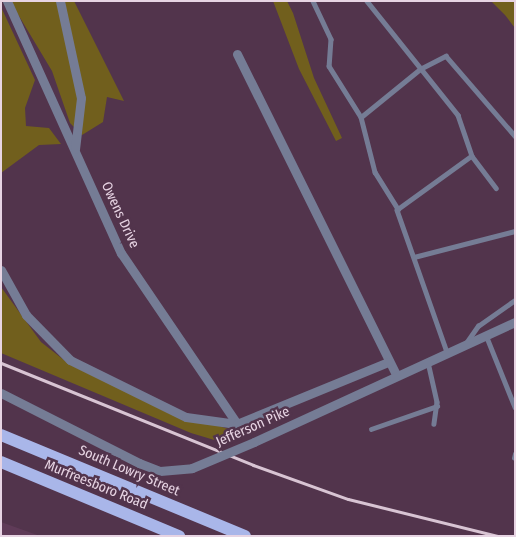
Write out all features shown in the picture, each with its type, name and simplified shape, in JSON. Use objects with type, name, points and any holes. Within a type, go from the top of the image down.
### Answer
[{"type":"main road","name":"South Lowry Street","points":[[1,435],[245,536]]},
{"type":"main road","name":"Murfreesboro Road","points":[[1,462],[179,536]]},
{"type":"street","name":"Owens Drive","points":[[7,1],[121,253],[237,424]]},
{"type":"street","points":[[60,1],[81,98],[75,150]]},
{"type":"street","points":[[237,54],[396,375]]},
{"type":"street","points":[[1,270],[26,315],[70,360],[186,416],[237,424],[388,362]]},
{"type":"street","name":"Jefferson Pike","points":[[1,393],[140,463],[160,471],[192,468],[254,442],[396,375],[515,322]]},
{"type":"lane","points":[[313,1],[331,39],[329,66],[361,116],[375,172],[398,209],[447,352]]},
{"type":"lane","points":[[367,1],[458,115],[472,156],[496,188]]},
{"type":"lane","points":[[361,116],[420,69],[446,56],[515,136]]},
{"type":"lane","points":[[398,209],[472,156]]},
{"type":"lane","points":[[414,257],[515,231]]},
{"type":"lane","points":[[465,344],[478,326],[515,300]]},
{"type":"lane","points":[[486,335],[515,407]]},
{"type":"lane","points":[[428,361],[437,406],[434,424]]},
{"type":"lane","points":[[370,429],[437,406]]},
{"type":"lane","points":[[514,458],[515,454]]},
{"type":"shaded area","points":[[10,1],[74,1],[124,101],[107,97],[103,122],[82,135],[70,123],[52,71]]},
{"type":"shaded area","points":[[273,1],[287,1],[293,13],[314,78],[342,138],[336,141],[299,69]]},
{"type":"shaded area","points":[[491,1],[515,1],[515,28],[505,15]]},
{"type":"shaded area","points":[[1,7],[35,80],[25,108],[26,126],[49,128],[61,144],[39,145],[1,173]]},
{"type":"shaded area","points":[[1,287],[41,342],[69,364],[150,403],[240,433],[221,442],[191,433],[1,353]]},
{"type":"shaded area","points":[[1,522],[40,536],[1,536]]},
{"type":"railway","points":[[1,363],[253,465],[348,499],[497,536]]}]
